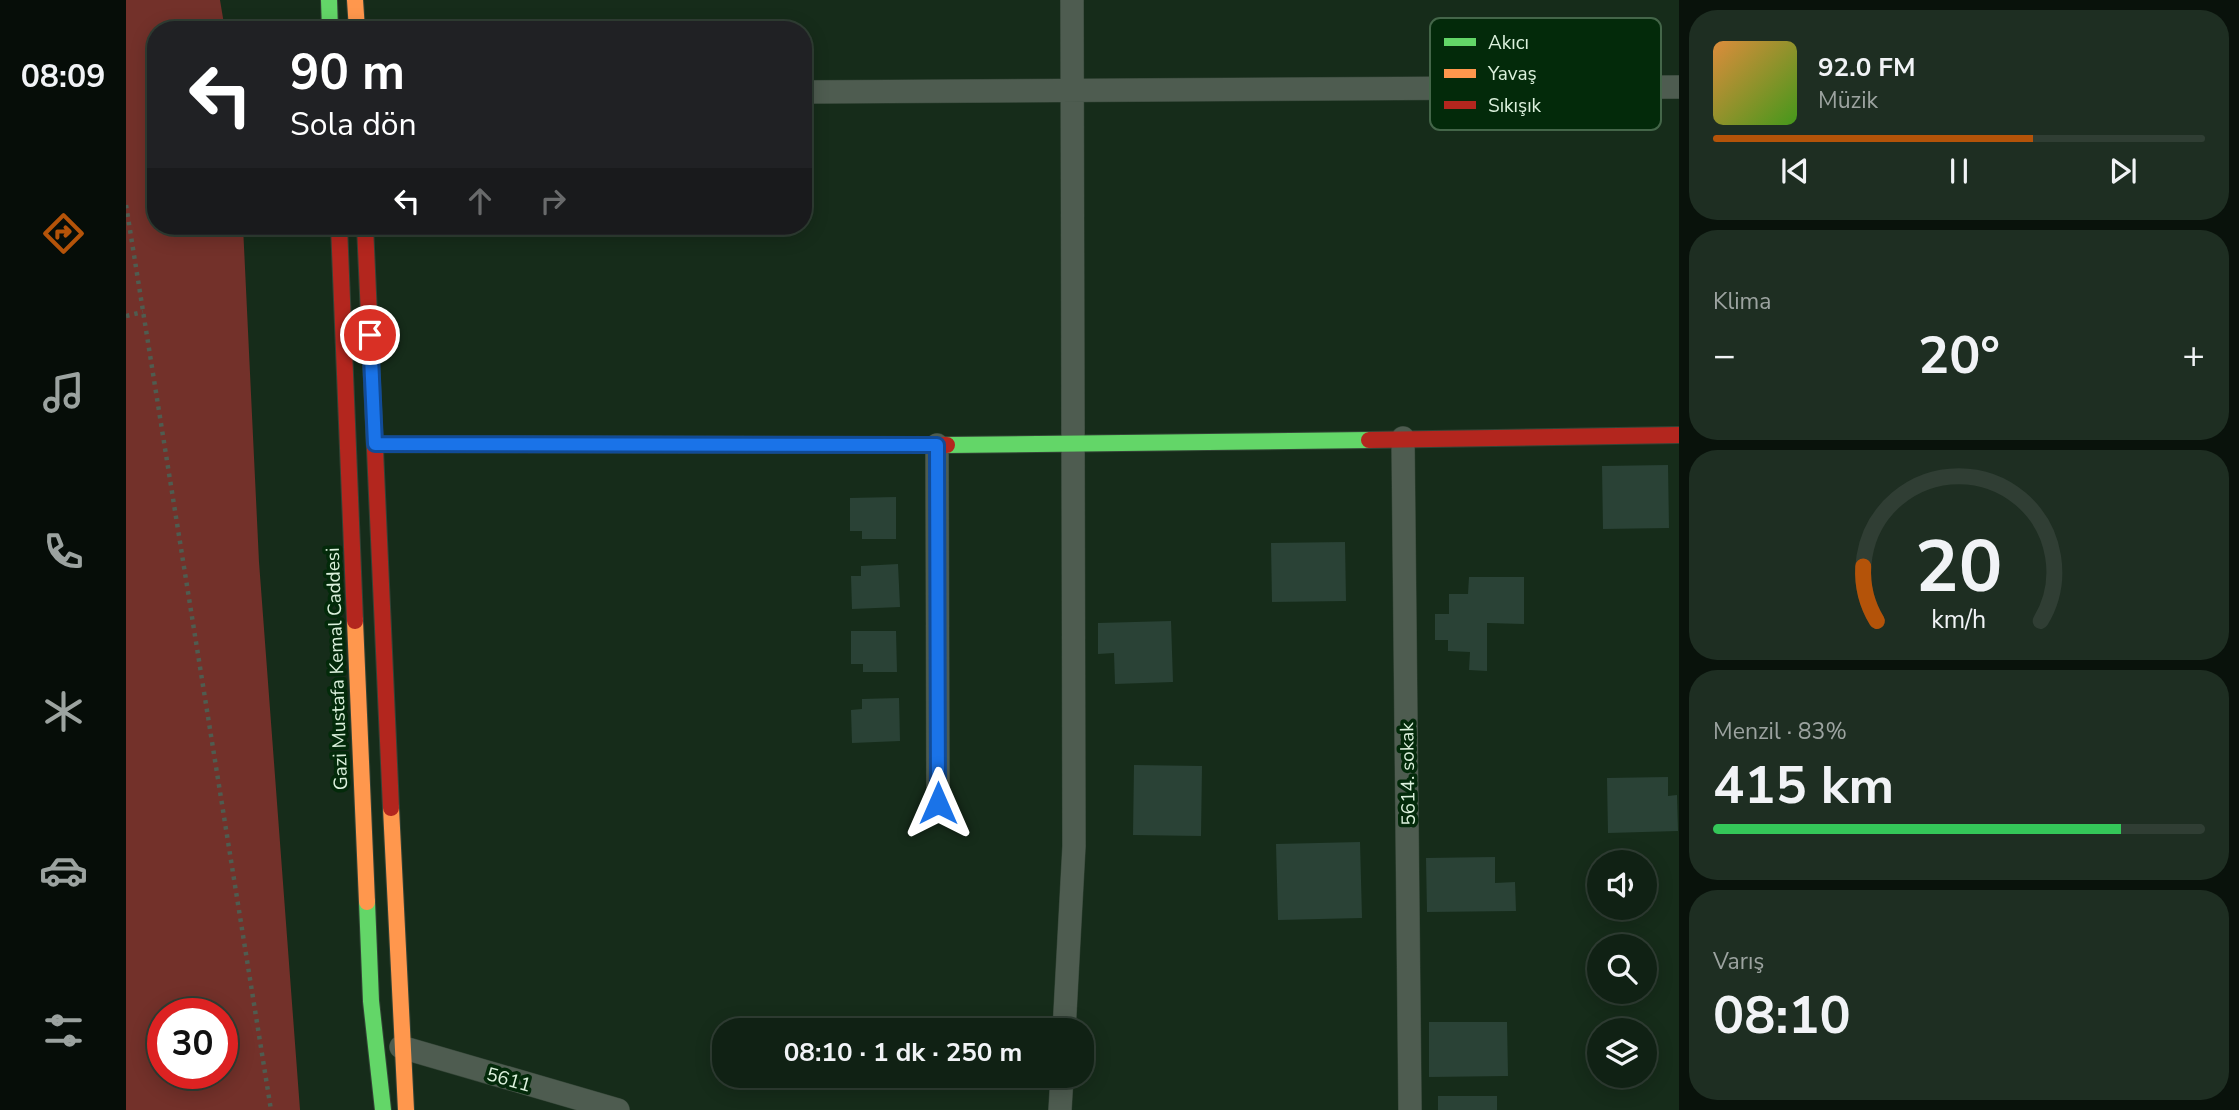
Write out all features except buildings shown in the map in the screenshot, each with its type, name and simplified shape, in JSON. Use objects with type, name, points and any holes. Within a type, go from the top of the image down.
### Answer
[{"type":"street","points":[[329,0],[330,21]]},
{"type":"street","points":[[355,0],[356,21]]},
{"type":"street","points":[[1065,1018],[1074,846],[1072,0]]},
{"type":"street","points":[[1661,87],[1679,87]]},
{"type":"street","points":[[812,92],[1430,88]]},
{"type":"street","name":"Gazi Mustafa Kemal Caddesi","points":[[338,235],[371,1001],[383,1110]]},
{"type":"street","points":[[365,235],[406,1110]]},
{"type":"street","points":[[375,444],[1075,445],[1679,436]]},
{"type":"street","name":"5614. sokak","points":[[1404,438],[1410,1110]]},
{"type":"street","points":[[937,445],[938,803]]},
{"type":"street","name":"5611","points":[[401,1047],[618,1110]]},
{"type":"street","points":[[1060,1110],[1061,1088]]},
{"type":"path","points":[[126,205],[271,1110]]},
{"type":"path","points":[[126,316],[143,312]]},
{"type":"shaded area","points":[[126,0],[220,0],[224,21],[147,21],[147,235],[243,235],[259,562],[300,1110],[126,1110]]},
{"type":"traffic: fast","points":[[329,0],[330,21]]},
{"type":"traffic: fast","points":[[947,445],[1369,440]]},
{"type":"traffic: fast","points":[[367,902],[371,1001],[383,1110]]},
{"type":"traffic: slow","points":[[355,0],[356,21]]},
{"type":"traffic: slow","points":[[355,621],[367,902]]},
{"type":"traffic: slow","points":[[391,808],[406,1110]]},
{"type":"traffic: jam","points":[[339,235],[355,621]]},
{"type":"traffic: jam","points":[[365,235],[391,808]]},
{"type":"traffic: jam","points":[[1369,440],[1679,435]]},
{"type":"traffic: jam","points":[[375,444],[947,445]]},
{"type":"route","points":[[370,335],[375,444],[937,445],[938,803]]}]
